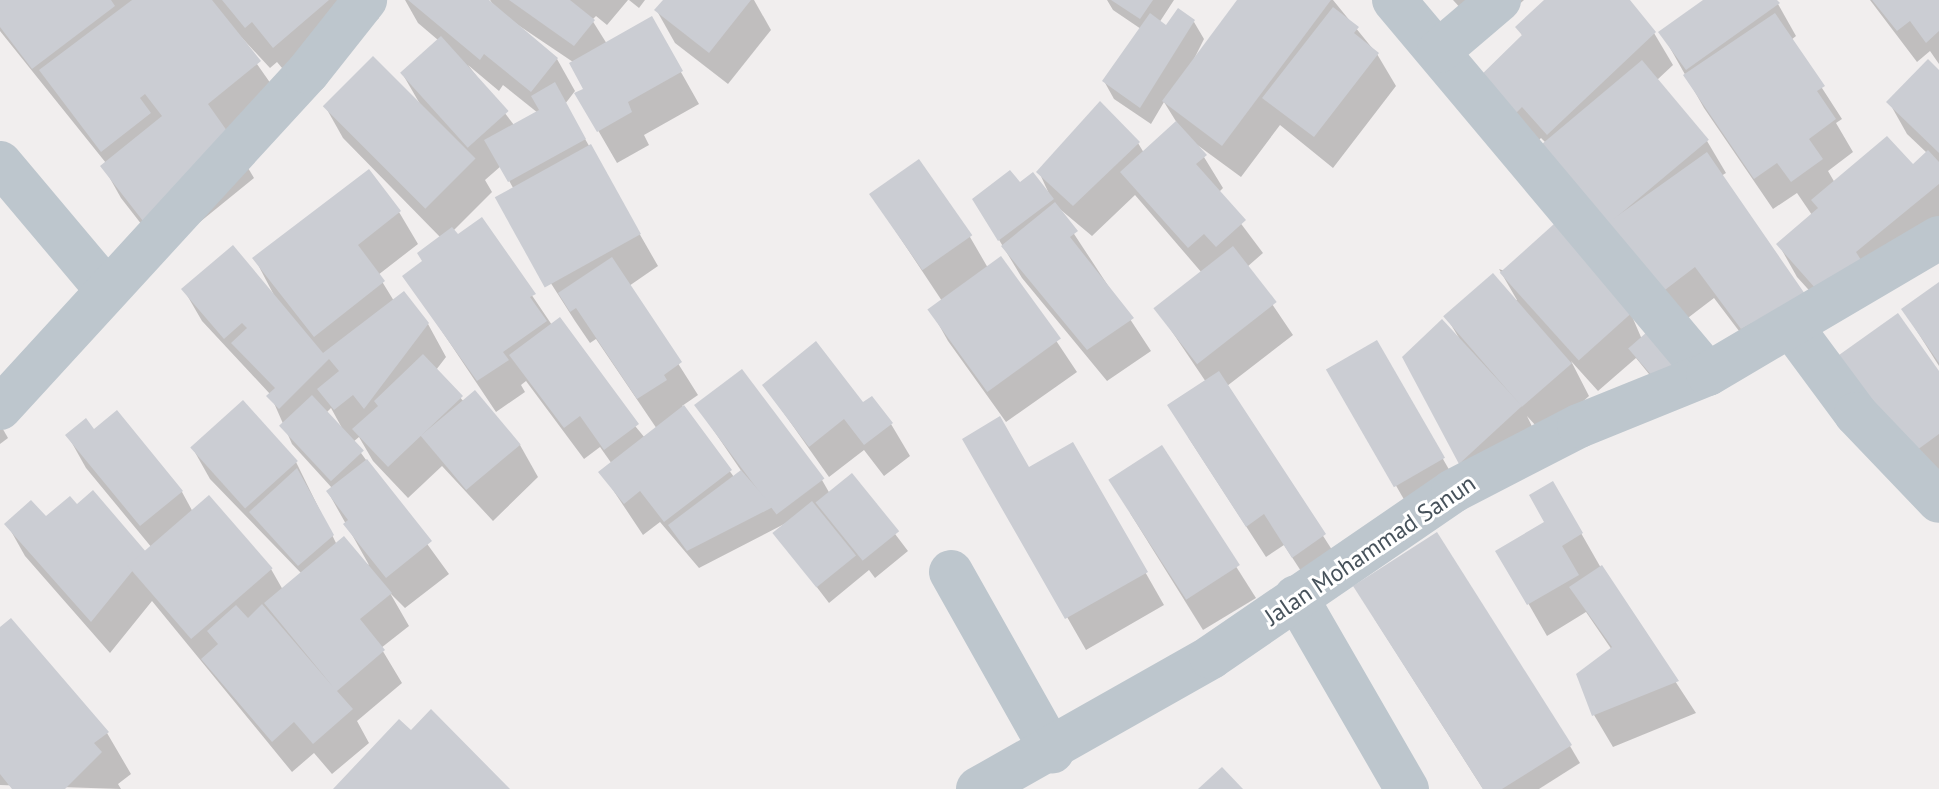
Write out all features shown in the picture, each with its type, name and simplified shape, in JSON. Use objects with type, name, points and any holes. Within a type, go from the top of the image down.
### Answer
[{"type":"street","points":[[0,408],[308,72],[365,0]]},
{"type":"street","points":[[1394,0],[1708,374]]},
{"type":"street","points":[[1439,51],[1499,0]]},
{"type":"street","points":[[0,163],[107,290]]},
{"type":"street","name":"Jalan Mohammad Sanun","points":[[978,789],[1052,751],[1211,657],[1453,491],[1579,426],[1708,374],[1939,238]]},
{"type":"street","points":[[1791,326],[1856,414],[1939,501]]},
{"type":"street","points":[[951,572],[1052,751]]},
{"type":"street","points":[[1296,597],[1407,789]]},
{"type":"building","points":[[0,0],[111,0],[115,6],[32,69],[0,27]]},
{"type":"building","points":[[132,0],[212,0],[261,61],[208,104],[237,145],[143,221],[100,166],[162,116],[145,94],[140,98],[151,113],[101,152],[39,70]]},
{"type":"building","points":[[222,0],[329,0],[273,48],[252,22],[245,28]]},
{"type":"building","points":[[408,0],[489,0],[558,58],[531,92],[484,54],[480,60]]},
{"type":"building","points":[[509,0],[570,0],[595,20],[574,46]]},
{"type":"building","points":[[663,0],[751,0],[709,53],[654,10]]},
{"type":"building","points":[[1111,0],[1153,0],[1140,19]]},
{"type":"building","points":[[1237,0],[1331,0],[1222,146],[1162,101]]},
{"type":"building","points":[[1544,0],[1630,0],[1656,32],[1547,135],[1522,107],[1511,118],[1475,81],[1522,35],[1515,27]]},
{"type":"building","points":[[1703,0],[1777,0],[1780,3],[1686,70],[1658,32]]},
{"type":"building","points":[[1872,0],[1939,0],[1939,31],[1926,43],[1910,21],[1897,31]]},
{"type":"building","points":[[1333,7],[1359,27],[1354,33],[1379,53],[1314,137],[1262,98]]},
{"type":"building","points":[[1178,8],[1195,20],[1140,108],[1102,81],[1150,13],[1166,25]]},
{"type":"building","points":[[1775,13],[1825,86],[1817,91],[1836,119],[1809,139],[1823,159],[1791,182],[1777,163],[1754,179],[1683,75]]},
{"type":"building","points":[[652,16],[683,71],[628,102],[632,112],[597,132],[574,93],[583,89],[569,63]]},
{"type":"building","points":[[441,36],[509,111],[468,148],[400,73]]},
{"type":"building","points":[[373,56],[476,159],[425,209],[323,106]]},
{"type":"building","points":[[1928,59],[1939,70],[1939,153],[1886,102]]},
{"type":"building","points":[[1642,60],[1709,140],[1599,232],[1532,152]]},
{"type":"building","points":[[555,82],[586,139],[508,182],[484,140],[539,110],[531,96]]},
{"type":"building","points":[[1100,101],[1140,142],[1073,206],[1036,172]]},
{"type":"building","points":[[1176,121],[1207,155],[1196,164],[1246,220],[1216,247],[1204,234],[1188,248],[1120,172]]},
{"type":"building","points":[[1887,136],[1913,164],[1928,150],[1939,162],[1939,184],[1856,252],[1861,260],[1816,289],[1776,244],[1818,208],[1811,200]]},
{"type":"building","points":[[591,144],[641,234],[545,287],[495,197]]},
{"type":"building","points":[[1707,152],[1805,294],[1741,329],[1695,267],[1657,296],[1606,224]]},
{"type":"building","points":[[919,159],[972,235],[922,270],[869,194]]},
{"type":"building","points":[[369,169],[401,211],[358,245],[385,281],[314,337],[252,258]]},
{"type":"building","points":[[1010,170],[1020,182],[1033,172],[1054,199],[998,241],[972,199]]},
{"type":"building","points":[[1055,202],[1078,231],[1070,237],[1134,318],[1087,350],[1001,246]]},
{"type":"building","points":[[482,217],[536,294],[530,297],[547,321],[503,352],[509,360],[477,381],[402,276],[422,261],[417,253],[452,227],[458,234]]},
{"type":"building","points":[[1554,224],[1633,312],[1579,361],[1500,273]]},
{"type":"building","points":[[233,245],[323,353],[404,291],[429,323],[364,409],[353,395],[334,410],[317,389],[339,371],[329,359],[279,409],[266,396],[275,388],[231,343],[247,328],[242,323],[224,339],[181,289]]},
{"type":"building","points":[[1233,246],[1277,302],[1197,364],[1153,308]]},
{"type":"building","points":[[1001,256],[1061,339],[987,392],[927,309]]},
{"type":"building","points":[[612,257],[682,362],[664,375],[667,380],[637,399],[576,308],[570,312],[558,293]]},
{"type":"building","points":[[1493,273],[1572,364],[1522,407],[1443,316]]},
{"type":"building","points":[[1939,282],[1939,363],[1901,309]]},
{"type":"building","points":[[1898,313],[1939,371],[1939,434],[1913,453],[1832,360]]},
{"type":"building","points":[[560,317],[639,424],[604,450],[580,416],[564,428],[509,355]]},
{"type":"building","points":[[1442,319],[1522,406],[1459,464],[1402,357]]},
{"type":"building","points":[[1647,332],[1674,363],[1655,379],[1628,348]]},
{"type":"building","points":[[1377,340],[1445,458],[1394,487],[1326,370]]},
{"type":"building","points":[[816,341],[863,402],[872,396],[893,423],[864,445],[844,419],[809,447],[762,385]]},
{"type":"building","points":[[423,354],[463,396],[388,467],[352,429],[378,406],[374,401]]},
{"type":"building","points":[[742,369],[824,478],[777,515],[694,405]]},
{"type":"building","points":[[1219,371],[1326,534],[1292,558],[1264,514],[1246,527],[1167,405]]},
{"type":"building","points":[[475,390],[521,444],[466,490],[421,436]]},
{"type":"building","points":[[312,395],[364,451],[331,481],[279,426]]},
{"type":"building","points":[[243,400],[298,461],[245,508],[190,448]]},
{"type":"building","points":[[684,405],[732,470],[664,522],[640,491],[624,504],[598,472]]},
{"type":"building","points":[[117,410],[183,491],[140,526],[65,435],[86,418],[94,429]]},
{"type":"building","points":[[1000,416],[1029,467],[1073,442],[1148,572],[1065,619],[962,439]]},
{"type":"building","points":[[1162,445],[1240,565],[1186,600],[1108,480]]},
{"type":"building","points":[[367,459],[432,541],[386,578],[343,524],[348,520],[326,491]]},
{"type":"building","points":[[297,468],[334,535],[298,566],[249,512]]},
{"type":"building","points":[[741,470],[773,507],[687,551],[668,525]]},
{"type":"building","points":[[852,473],[899,531],[863,561],[815,503]]},
{"type":"building","points":[[1553,481],[1583,533],[1562,546],[1579,575],[1527,605],[1495,551],[1544,522],[1529,495]]},
{"type":"building","points":[[93,490],[147,553],[91,622],[4,524],[31,500],[46,516],[70,496],[77,504]]},
{"type":"building","points":[[209,495],[273,568],[191,639],[127,566]]},
{"type":"building","points":[[812,501],[856,555],[816,587],[772,533]]},
{"type":"building","points":[[1437,532],[1572,745],[1502,789],[1483,789],[1353,586]]},
{"type":"building","points":[[344,536],[392,593],[360,619],[385,650],[337,691],[353,709],[313,744],[294,722],[272,742],[201,659],[218,644],[207,631],[236,605],[248,618],[262,604],[334,688],[264,603]]},
{"type":"building","points":[[1602,565],[1679,681],[1592,716],[1576,674],[1612,647],[1569,587]]},
{"type":"building","points":[[11,618],[109,732],[94,743],[102,752],[65,789],[12,789],[0,774],[0,627]]},
{"type":"building","points":[[431,709],[510,789],[333,789],[399,719],[411,730]]},
{"type":"building","points":[[1222,767],[1243,789],[1198,789]]}]
